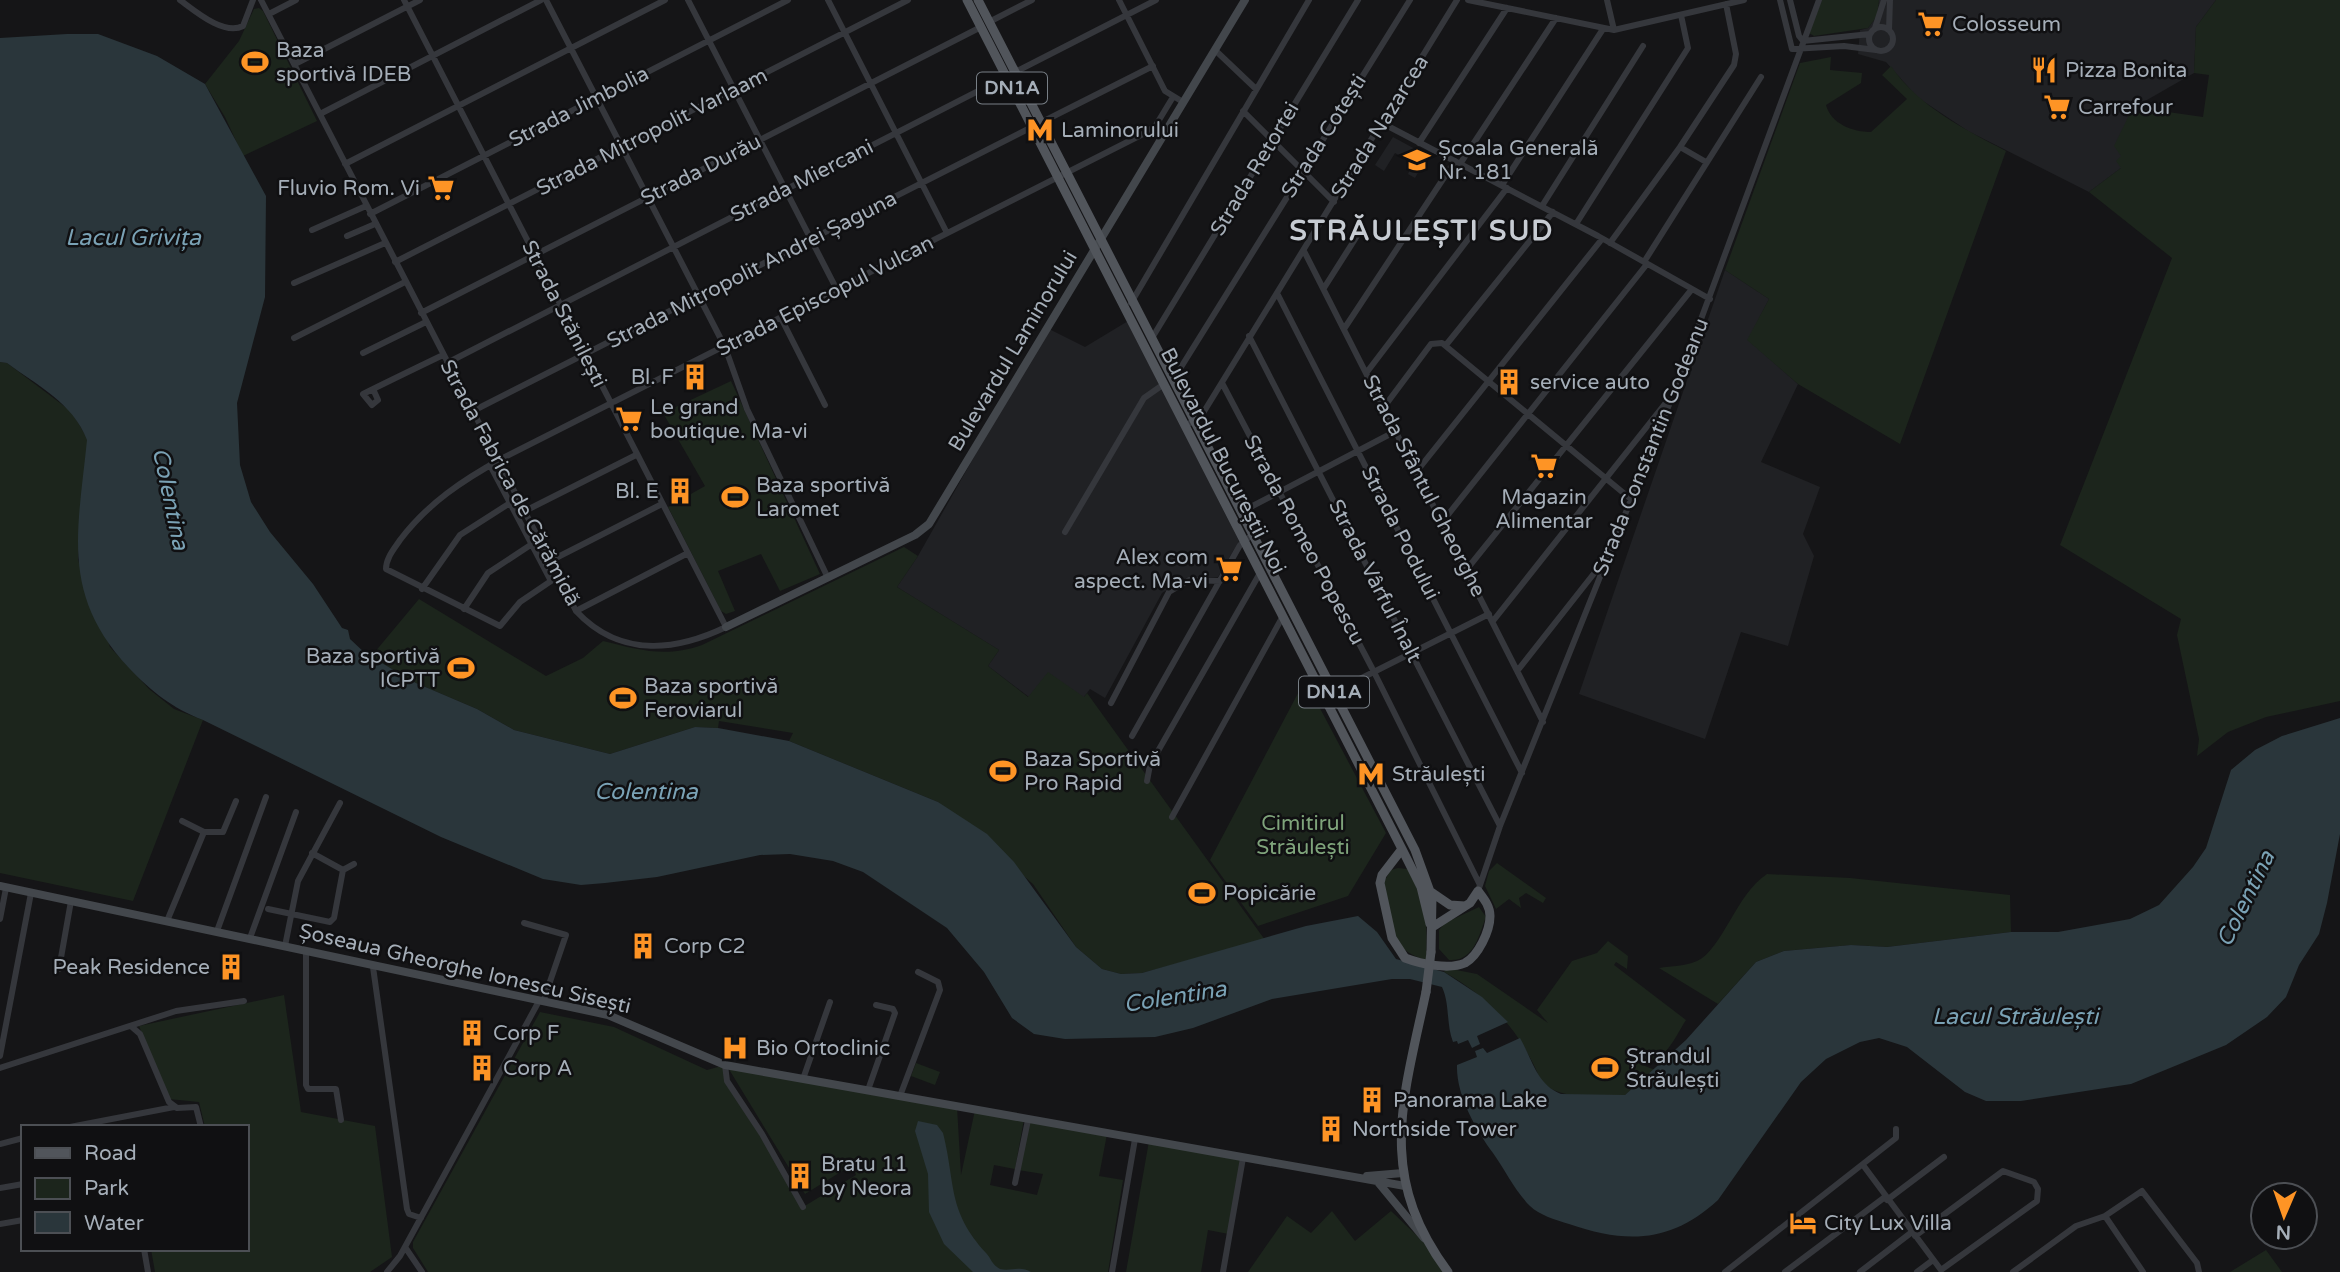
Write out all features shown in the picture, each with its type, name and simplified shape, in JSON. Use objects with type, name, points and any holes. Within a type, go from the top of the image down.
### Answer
[{"type":"main road","name":"Bulevardul Bucureștii Noi","points":[[967,0],[1017,72],[1152,338],[1169,382]]},
{"type":"main road","name":"Bulevardul Bucureștii Noi","points":[[978,0],[1006,77],[1056,176],[1126,311],[1169,382],[1248,538],[1334,692],[1415,850],[1431,892],[1434,926],[1432,947],[1401,1119],[1403,1173]]},
{"type":"main road","name":"Bulevardul Laminorului","points":[[726,628],[915,535],[929,524],[1245,0]]},
{"type":"main road","points":[[1088,261],[1100,260]]},
{"type":"main road","name":"Bulevardul Bucureștii Noi","points":[[1190,423],[1241,512],[1261,573],[1410,865],[1424,897],[1432,947]]},
{"type":"main road","points":[[1402,849],[1382,875],[1380,883],[1394,944],[1400,954],[1411,961],[1448,966],[1464,963],[1474,956],[1490,917],[1486,902],[1479,888],[1466,906],[1434,926]]},
{"type":"main road","points":[[1392,864],[1410,865]]},
{"type":"main road","name":"Șoseaua Gheorghe Ionescu Sisești","points":[[3,887],[620,1018],[707,1059],[726,1065],[1405,1186]]},
{"type":"main road","points":[[1431,892],[1450,905],[1466,906]]},
{"type":"main road","name":"Șoseaua Gheorghe Ionescu Sisești","points":[[1366,1177],[1403,1173]]},
{"type":"main road","name":"DN1A","points":[[1403,1173],[1424,1238],[1448,1272]]},
{"type":"main road","points":[[1377,1181],[1424,1238]]},
{"type":"street","points":[[180,0],[217,24],[233,29],[243,26],[253,0]]},
{"type":"street","name":"Strada Fabrica de Cărămidă","points":[[261,0],[395,262],[403,283],[447,363],[510,503],[551,583],[520,602],[502,625],[497,626],[464,609]]},
{"type":"street","points":[[269,14],[296,0]]},
{"type":"street","points":[[295,64],[406,3],[420,0]]},
{"type":"street","points":[[320,114],[543,0],[725,347],[742,398],[828,578]]},
{"type":"street","points":[[345,164],[665,0]]},
{"type":"street","points":[[688,0],[837,290]]},
{"type":"street","name":"Strada Jimbolia","points":[[370,214],[788,0]]},
{"type":"street","points":[[828,0],[947,233]]},
{"type":"street","name":"Strada Mitropolit Varlaam","points":[[395,262],[908,0]]},
{"type":"street","name":"Strada Durău","points":[[421,313],[1032,0]]},
{"type":"street","points":[[1119,0],[1165,91],[1183,102]]},
{"type":"street","name":"Strada Miercani","points":[[447,363],[1156,0]]},
{"type":"street","points":[[1126,311],[1309,0]]},
{"type":"street","name":"Strada Retortei","points":[[1152,338],[1358,0]]},
{"type":"street","name":"Strada Cotești","points":[[1065,532],[1138,407],[1144,398],[1169,382],[1410,0]]},
{"type":"street","name":"Strada Nazarcea","points":[[1190,423],[1222,383],[1457,0]]},
{"type":"street","points":[[1468,0],[1614,30],[1744,0]]},
{"type":"street","points":[[1607,0],[1614,30]]},
{"type":"street","points":[[1780,0],[1791,48],[1844,46],[1885,50],[1892,45],[1893,35],[1889,30],[1880,27],[1872,32],[1803,41],[1799,36],[1790,0]]},
{"type":"street","name":"Strada Constantin Godeanu","points":[[1479,888],[1500,826],[1710,299],[1819,0]]},
{"type":"street","points":[[1876,50],[1870,41],[1884,0]]},
{"type":"street","points":[[1889,30],[1890,0]]},
{"type":"street","name":"Strada Stănilești","points":[[406,3],[726,628]]},
{"type":"street","points":[[1610,243],[1680,147],[1736,60],[1726,4]]},
{"type":"street","points":[[1419,143],[1507,8]]},
{"type":"street","points":[[1576,224],[1688,48],[1681,15]]},
{"type":"street","points":[[1345,329],[1556,18]]},
{"type":"street","points":[[1367,372],[1505,187],[1603,29]]},
{"type":"street","points":[[1542,206],[1643,46]]},
{"type":"street","points":[[1215,50],[1256,89]]},
{"type":"street","points":[[1042,122],[1153,66]]},
{"type":"street","points":[[1443,521],[1529,415],[1645,263],[1761,78]]},
{"type":"street","name":"Strada Episcopul Vulcan","points":[[422,589],[388,572],[386,562],[418,519],[448,491],[494,463],[837,290],[1067,170],[1153,129],[1172,97]]},
{"type":"street","points":[[1243,111],[1334,202]]},
{"type":"street","points":[[1382,123],[1576,224],[1710,299]]},
{"type":"street","name":"Strada Mitropolit Andrei Șaguna","points":[[471,412],[1032,127]]},
{"type":"street","points":[[1680,147],[1706,162]]},
{"type":"street","points":[[312,230],[366,206]]},
{"type":"street","points":[[1446,345],[1553,212]]},
{"type":"street","points":[[347,236],[375,224]]},
{"type":"street","points":[[1324,288],[1357,236]]},
{"type":"street","points":[[1417,471],[1602,239]]},
{"type":"street","points":[[294,283],[385,243]]},
{"type":"street","name":"Strada Sfântul Gheorghe","points":[[1304,251],[1543,722]]},
{"type":"street","points":[[294,338],[403,283]]},
{"type":"street","points":[[1467,569],[1692,289]]},
{"type":"street","name":"Strada Podului","points":[[1277,293],[1522,773]]},
{"type":"street","points":[[781,318],[825,405]]},
{"type":"street","points":[[363,354],[426,322]]},
{"type":"street","name":"Strada Vârful Înalt","points":[[1249,336],[1500,826]]},
{"type":"street","points":[[1384,407],[1431,344],[1438,341],[1632,500]]},
{"type":"street","points":[[373,389],[443,355]]},
{"type":"street","name":"Strada Romeo Popescu","points":[[1222,383],[1374,672],[1479,888]]},
{"type":"street","points":[[1493,621],[1604,477],[1673,395]]},
{"type":"street","points":[[1241,512],[1396,431]]},
{"type":"street","points":[[523,512],[636,455]]},
{"type":"street","name":"Strada Fabrica de Cărămidă","points":[[494,463],[576,611],[608,635],[649,646],[688,644],[726,628]]},
{"type":"street","points":[[510,503],[460,535],[422,589],[464,609],[488,573],[532,544]]},
{"type":"street","points":[[550,561],[662,504]]},
{"type":"street","points":[[1132,736],[1220,581],[1248,538]]},
{"type":"street","points":[[576,611],[688,554]]},
{"type":"street","points":[[1518,670],[1609,554]]},
{"type":"street","points":[[1147,781],[1150,765],[1261,573]]},
{"type":"street","points":[[1111,702],[1169,593],[1189,580],[1220,581]]},
{"type":"street","points":[[1324,696],[1489,614]]},
{"type":"street","points":[[1172,817],[1283,616]]},
{"type":"street","points":[[217,931],[266,797]]},
{"type":"street","points":[[182,821],[204,832],[223,832],[236,801]]},
{"type":"street","points":[[285,946],[298,881],[340,803]]},
{"type":"street","points":[[250,938],[296,812]]},
{"type":"street","points":[[167,921],[204,832]]},
{"type":"street","points":[[312,853],[343,870]]},
{"type":"street","points":[[268,909],[292,911],[330,922],[334,918],[343,870],[354,863]]},
{"type":"street","name":"Șoseaua Gheorghe Ionescu Sisești","points":[[0,919],[3,887]]},
{"type":"street","points":[[0,1056],[31,892]]},
{"type":"street","points":[[59,969],[71,901]]},
{"type":"street","points":[[387,1272],[405,1247],[540,1001],[566,935],[524,923]]},
{"type":"street","points":[[306,951],[306,1085],[308,1088],[335,1089],[341,1119]]},
{"type":"street","points":[[373,967],[408,1212],[421,1218]]},
{"type":"street","points":[[900,1096],[940,990],[938,982],[918,972]]},
{"type":"street","points":[[0,1068],[176,1012],[244,1001]]},
{"type":"street","points":[[803,1079],[830,1002]]},
{"type":"street","points":[[868,1090],[895,1013],[893,1009],[876,1005]]},
{"type":"street","points":[[132,1027],[140,1034],[174,1107]]},
{"type":"street","points":[[726,1065],[727,1081],[762,1134],[803,1207]]},
{"type":"street","points":[[80,1125],[174,1107],[196,1107],[200,1125]]},
{"type":"street","points":[[1015,1183],[1028,1119]]},
{"type":"street","points":[[1729,1271],[1896,1138],[1896,1129]]},
{"type":"street","points":[[0,1144],[21,1139]]},
{"type":"street","points":[[1112,1272],[1135,1139]]},
{"type":"street","points":[[1785,1272],[1944,1157]]},
{"type":"street","points":[[1223,1272],[1243,1158]]},
{"type":"street","points":[[1860,1272],[1914,1234],[2003,1171],[2034,1182],[2038,1189],[2037,1201],[1942,1271],[1933,1260],[1914,1234],[1886,1198],[1863,1164]]},
{"type":"street","points":[[0,1188],[21,1184]]},
{"type":"street","points":[[2013,1272],[2076,1226],[2105,1216],[2142,1191],[2197,1263],[2199,1272]]},
{"type":"street","points":[[2105,1216],[2143,1272]]},
{"type":"street","points":[[0,1224],[21,1220]]},
{"type":"street","points":[[405,1247],[422,1272]]},
{"type":"street","points":[[144,1251],[148,1272]]},
{"type":"street","points":[[1917,1272],[1933,1260]]},
{"type":"shaded area","points":[[1879,0],[2216,0],[2196,27],[2194,73],[2133,108],[2121,168],[2089,192],[1968,131],[1917,97],[1886,62],[1858,54],[1860,30],[1868,28],[1877,16]]},
{"type":"shaded area","name":"Școala Generală Nr. 181","points":[[1393,137],[1428,156],[1415,178],[1408,174],[1413,163],[1395,153],[1384,171],[1375,165]]},
{"type":"shaded area","points":[[1725,270],[1769,299],[1748,340],[1798,384],[1761,462],[1820,487],[1803,534],[1814,556],[1788,646],[1741,632],[1705,739],[1579,694]]},
{"type":"shaded area","points":[[1128,321],[1239,541],[1218,577],[1188,577],[1162,593],[1105,698],[1090,689],[1084,697],[1029,697],[988,666],[999,650],[897,587],[918,556],[1047,328],[1085,347]]},
{"type":"green space","points":[[1822,0],[1879,0],[1877,16],[1868,28],[1814,36],[1809,33]]},
{"type":"green space","points":[[2216,0],[2340,0],[2340,701],[2266,717],[2228,732],[2197,756],[2199,739],[2177,635],[2181,619],[2060,545],[2172,258],[2089,192],[2121,168],[2116,161],[2121,156],[2114,146],[2133,107],[2203,117],[2209,75],[2194,73],[2196,27]]},
{"type":"green space","name":"Baza sportivă IDEB","points":[[254,9],[263,11],[317,121],[243,156],[225,117],[205,84],[239,41]]},
{"type":"green space","points":[[1831,57],[1830,70],[1862,73],[1861,83],[1826,105],[1833,117],[1844,126],[1871,132],[1907,99],[1882,75],[1891,66],[1928,105],[2006,151],[1900,444],[1798,384],[1747,340],[1769,299],[1725,270],[1800,63]]},
{"type":"green space","points":[[0,362],[7,363],[72,412],[88,440],[78,560],[110,647],[149,689],[174,709],[203,720],[133,901],[0,873]]},
{"type":"green space","name":"Baza sportivă Laromet","points":[[731,381],[820,574],[780,591],[761,554],[718,571],[735,611],[726,614],[721,611],[668,507],[705,486],[663,413]]},
{"type":"green space","name":"Baza Sportivă Pro Rapid","points":[[904,547],[918,556],[897,587],[999,650],[988,666],[1028,697],[1048,672],[1084,697],[1087,693],[1265,940],[1142,973],[1121,974],[1102,969],[1076,947],[1033,884],[938,802],[789,741],[793,733],[719,721],[718,728],[695,727],[610,754],[514,730],[477,709],[416,683],[375,659],[374,653],[419,599],[546,676],[583,658],[603,641],[652,651],[689,649]]},
{"type":"green space","name":"Cimitirul Străulești","points":[[1305,680],[1386,833],[1348,896],[1258,926],[1210,860]]},
{"type":"green space","points":[[1497,863],[1546,898],[1543,903],[1526,893],[1519,898],[1521,908],[1509,899],[1496,909],[1485,886],[1489,871]]},
{"type":"green space","points":[[1407,869],[1423,900],[1426,960],[1404,949],[1392,931],[1383,883],[1391,870]]},
{"type":"green space","points":[[1767,874],[1850,878],[2010,895],[2011,932],[1887,947],[1851,945],[1784,951],[1756,962],[1718,1004],[1659,968],[1692,963],[1706,955],[1746,894]]},
{"type":"green space","points":[[1479,907],[1486,917],[1478,939],[1464,957],[1449,960],[1439,949],[1439,930],[1445,923]]},
{"type":"green space","points":[[1608,941],[1628,956],[1627,969],[1616,962],[1614,965],[1686,1020],[1662,1055],[1649,1063],[1640,1064],[1655,1070],[1625,1095],[1570,1095],[1550,1089],[1542,1083],[1525,1048],[1503,1018],[1477,994],[1444,972],[1446,968],[1477,974],[1548,1023],[1537,1010],[1572,961],[1597,953]]},
{"type":"green space","points":[[284,995],[301,1112],[375,1126],[392,1257],[370,1272],[155,1272],[151,1251],[248,1251],[248,1125],[205,1125],[199,1102],[169,1099],[139,1026]]},
{"type":"green space","points":[[540,1012],[614,1027],[707,1070],[725,1065],[727,1081],[803,1207],[856,1175],[852,1165],[805,1194],[727,1066],[957,1107],[961,1175],[975,1110],[1024,1119],[1015,1169],[994,1165],[990,1185],[1037,1195],[1043,1174],[1018,1170],[1028,1120],[1107,1134],[1099,1176],[1123,1180],[1108,1272],[428,1272],[413,1248],[413,1242]]},
{"type":"green space","points":[[916,1063],[940,1072],[935,1085],[911,1076]]},
{"type":"green space","points":[[1149,1141],[1243,1158],[1229,1234],[1208,1230],[1201,1272],[1126,1272]]},
{"type":"green space","points":[[1332,1211],[1355,1241],[1391,1211],[1431,1249],[1448,1272],[1248,1272],[1287,1216],[1311,1233]]},
{"type":"green space","points":[[2267,1251],[2282,1272],[2230,1272]]},
{"type":"water","name":"Lacul Grivița","points":[[98,34],[157,56],[205,84],[266,196],[265,297],[237,403],[240,465],[251,502],[270,532],[313,584],[342,628],[348,630],[350,639],[366,654],[374,653],[375,659],[416,683],[477,709],[514,730],[610,754],[695,727],[718,728],[789,741],[938,802],[987,834],[1014,862],[1076,947],[1102,969],[1121,974],[1142,973],[1306,926],[1358,916],[1377,932],[1396,959],[1444,972],[1482,997],[1508,1022],[1477,1036],[1480,1044],[1472,1048],[1468,1040],[1458,1044],[1457,1041],[1453,1042],[1451,1035],[1442,987],[1410,979],[1392,979],[1272,999],[1193,1028],[1155,1037],[1065,1039],[1034,1034],[1012,1018],[984,972],[947,928],[863,872],[833,861],[790,854],[760,855],[657,877],[605,883],[581,885],[543,879],[441,837],[182,710],[163,698],[129,668],[107,641],[92,614],[83,587],[78,533],[87,440],[81,427],[64,405],[53,396],[7,363],[0,362],[0,38]]},
{"type":"water","name":"Lacul Străulești","points":[[2340,718],[2340,834],[2319,934],[2299,965],[2286,997],[2267,1017],[2226,1045],[2131,1084],[2021,1101],[1986,1101],[1965,1092],[1907,1047],[1879,1038],[1860,1042],[1826,1059],[1801,1082],[1718,1200],[1683,1225],[1648,1236],[1610,1235],[1553,1219],[1534,1209],[1515,1187],[1468,1112],[1460,1088],[1457,1065],[1477,1057],[1475,1051],[1483,1048],[1487,1053],[1520,1038],[1541,1078],[1553,1090],[1561,1094],[1625,1095],[1686,1040],[1756,962],[1784,951],[1851,945],[1887,947],[2011,932],[2058,932],[2130,919],[2159,905],[2206,848],[2231,770],[2255,750],[2282,736]]},
{"type":"water","points":[[918,1121],[937,1125],[943,1133],[959,1210],[973,1238],[1000,1269],[1023,1269],[1031,1272],[973,1272],[944,1244],[929,1212],[928,1174],[915,1131]]},
{"type":"place","name":"Colosseum","points":[[1931,24]]},
{"type":"place","name":"Baza sportivă IDEB","points":[[255,62]]},
{"type":"place","name":"Pizza Bonita","points":[[2044,70]]},
{"type":"place","name":"Carrefour","points":[[2057,107]]},
{"type":"place","name":"Laminorului","points":[[1040,130]]},
{"type":"place","name":"Școala Generală Nr. 181","points":[[1417,160]]},
{"type":"place","name":"Fluvio Rom. Vi","points":[[441,188]]},
{"type":"place","name":"Bl. F","points":[[695,377]]},
{"type":"place","name":"service auto","points":[[1509,382]]},
{"type":"place","name":"Le grand boutique. Ma-vi","points":[[629,419]]},
{"type":"place","name":"Magazin Alimentar","points":[[1544,466]]},
{"type":"place","name":"Bl. E","points":[[680,491]]},
{"type":"place","name":"Baza sportivă Laromet","points":[[735,497]]},
{"type":"place","name":"Alex com aspect. Ma-vi","points":[[1229,569]]},
{"type":"place","name":"Baza sportivă ICPTT","points":[[461,668]]},
{"type":"place","name":"Baza sportivă Feroviarul","points":[[623,698]]},
{"type":"place","name":"Baza Sportivă Pro Rapid","points":[[1003,771]]},
{"type":"place","name":"Străulești","points":[[1371,774]]},
{"type":"place","name":"Popicărie","points":[[1202,893]]},
{"type":"place","name":"Corp C2","points":[[643,946]]},
{"type":"place","name":"Peak Residence","points":[[231,967]]},
{"type":"place","name":"Corp F","points":[[472,1033]]},
{"type":"place","name":"Bio Ortoclinic","points":[[735,1048]]},
{"type":"place","name":"Corp A","points":[[482,1068]]},
{"type":"place","name":"Ștrandul Străulești","points":[[1605,1068]]},
{"type":"place","name":"Panorama Lake","points":[[1372,1100]]},
{"type":"place","name":"Northside Tower","points":[[1331,1129]]},
{"type":"place","name":"Bratu 11 by Neora","points":[[800,1176]]},
{"type":"place","name":"City Lux Villa","points":[[1803,1223]]},
{"type":"district","name":"STRĂULEȘTI SUD","points":[[1422,231]]},
{"type":"water label","name":"Colentina","points":[[170,499]]},
{"type":"water label","name":"Colentina","points":[[646,792]]},
{"type":"water label","name":"Colentina","points":[[2246,899]]},
{"type":"water label","name":"Colentina","points":[[1175,997]]}]
